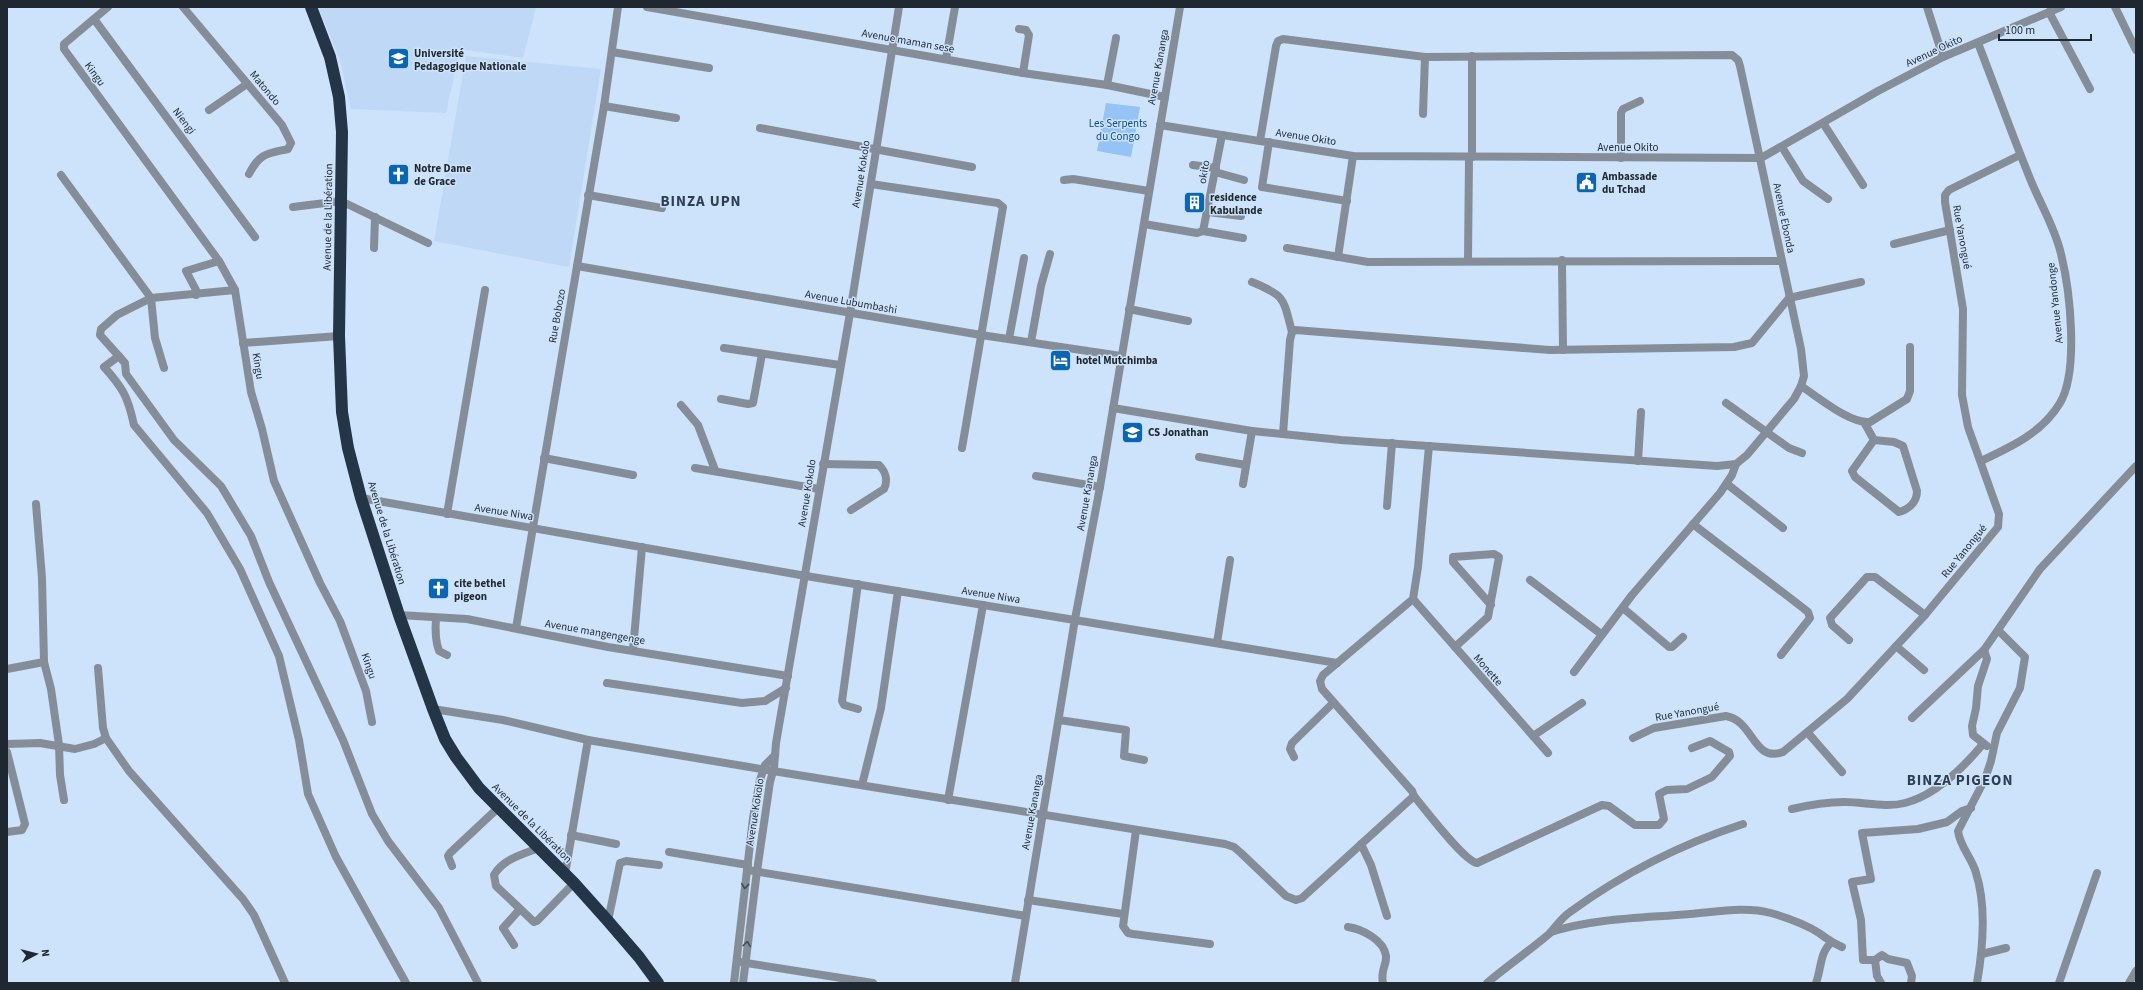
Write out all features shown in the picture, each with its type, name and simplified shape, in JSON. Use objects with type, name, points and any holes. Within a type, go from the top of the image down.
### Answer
[{"type":"highway","name":"Avenue de la Libération","points":[[311,7],[330,57],[338,92],[342,132],[339,336],[342,412],[348,448],[361,498],[399,615],[433,710],[445,739],[456,757],[479,788],[574,883],[608,921],[658,983]]},
{"type":"street","points":[[94,19],[108,7]]},
{"type":"street","name":"Matondo","points":[[183,7],[282,125],[291,143],[288,149],[262,156],[256,160],[249,174]]},
{"type":"street","name":"Rue Bobozo","points":[[516,628],[604,106],[618,7]]},
{"type":"street","name":"Avenue maman sese","points":[[647,7],[687,11],[893,50],[1023,73],[1107,85],[1165,97]]},
{"type":"street","name":"Avenue Kokolo","points":[[743,983],[741,962],[770,782],[773,772],[806,576],[818,489],[850,313],[899,7]]},
{"type":"street","points":[[946,59],[955,7]]},
{"type":"street","name":"Avenue Kananga","points":[[1015,983],[1075,619],[1100,487],[1180,7]]},
{"type":"street","points":[[1927,7],[1942,57]]},
{"type":"street","name":"Avenue Okito","points":[[1160,125],[1353,156],[1760,158],[1942,57],[2061,7]]},
{"type":"street","points":[[2115,7],[2136,50]]},
{"type":"street","points":[[2049,12],[2090,89]]},
{"type":"street","name":"Kingu","points":[[94,19],[63,46],[107,110],[219,261],[235,290],[251,392],[262,428],[274,481],[320,583],[340,621],[366,691],[372,722]]},
{"type":"street","name":"Niengi","points":[[94,19],[256,237]]},
{"type":"street","points":[[1019,29],[1026,30],[1029,35],[1023,73]]},
{"type":"street","points":[[1107,85],[1116,38]]},
{"type":"street","points":[[1260,141],[1278,42],[1287,39],[1425,57],[1472,56],[1468,260]]},
{"type":"street","name":"Avenue Yandonge","points":[[1978,43],[2020,155],[2061,253],[2070,331],[2071,362],[2067,385],[2063,397],[2047,420],[2013,446],[1981,461]]},
{"type":"street","points":[[612,52],[709,68]]},
{"type":"street","name":"Avenue Ebonda","points":[[1472,56],[1732,55],[1735,57],[1740,66],[1790,298],[1803,366],[1801,386]]},
{"type":"street","points":[[1423,114],[1425,57]]},
{"type":"street","points":[[209,110],[247,84]]},
{"type":"street","points":[[1621,158],[1621,113],[1623,109],[1640,101]]},
{"type":"street","points":[[604,106],[676,118]]},
{"type":"street","points":[[1823,123],[1863,185]]},
{"type":"street","points":[[760,128],[972,167]]},
{"type":"street","name":"okito","points":[[1203,231],[1208,212],[1222,135]]},
{"type":"street","points":[[1269,142],[1262,187],[1348,201]]},
{"type":"street","points":[[1782,147],[1803,181],[1828,199]]},
{"type":"street","name":"Rue Yanongué","points":[[1633,738],[1654,728],[1726,716],[1737,720],[1746,728],[1763,752],[1770,755],[1784,752],[1847,699],[1925,615],[1998,526],[1999,514],[1968,427],[1962,395],[1963,309],[1944,202],[1945,195],[1949,190],[2020,155]]},
{"type":"street","points":[[1338,257],[1348,201],[1353,156]]},
{"type":"street","name":"okito","points":[[1193,165],[1216,170],[1244,180]]},
{"type":"street","points":[[61,175],[151,298],[155,338],[164,368]]},
{"type":"street","points":[[1064,180],[1073,179],[1149,191]]},
{"type":"street","points":[[871,184],[1002,205],[1003,210],[962,448]]},
{"type":"street","points":[[588,195],[662,208]]},
{"type":"street","points":[[293,207],[341,201],[428,243]]},
{"type":"street","points":[[1208,212],[1241,216]]},
{"type":"street","points":[[374,248],[375,217]]},
{"type":"street","points":[[1144,224],[1197,233],[1203,231],[1243,238]]},
{"type":"street","points":[[1894,244],[1950,230]]},
{"type":"street","points":[[1287,248],[1368,262],[1468,260],[1781,260]]},
{"type":"street","points":[[1031,342],[1043,274],[1050,254]]},
{"type":"street","points":[[1009,339],[1024,258]]},
{"type":"street","points":[[1562,260],[1563,350]]},
{"type":"street","points":[[196,295],[196,290],[186,271],[219,261]]},
{"type":"street","name":"Avenue Lubumbashi","points":[[577,266],[981,335],[1121,356]]},
{"type":"street","points":[[1252,282],[1280,295],[1286,306],[1292,332],[1290,340],[1283,434]]},
{"type":"street","points":[[1292,332],[1299,330],[1487,346],[1563,350],[1747,345],[1759,336],[1790,298],[1861,282]]},
{"type":"street","points":[[235,290],[196,295],[151,298],[117,315],[101,329],[100,335],[125,363],[126,374],[174,440],[221,486],[251,536],[269,582],[344,740],[372,814],[388,841],[439,908],[478,983]]},
{"type":"street","points":[[447,514],[485,290]]},
{"type":"street","points":[[1129,309],[1188,321]]},
{"type":"street","points":[[243,343],[339,336]]},
{"type":"street","points":[[1113,408],[1252,431],[1283,434],[1696,466],[1736,464],[1747,455],[1766,433],[1794,398],[1801,386],[1852,419],[1864,422],[1875,420],[1907,399],[1910,391],[1910,347]]},
{"type":"street","points":[[724,348],[840,365]]},
{"type":"street","points":[[721,399],[748,404],[753,403],[762,354]]},
{"type":"street","points":[[119,356],[104,367],[124,391],[134,425],[208,513],[240,569],[279,656],[299,740],[308,794],[336,857],[406,983]]},
{"type":"street","points":[[1726,403],[1766,433],[1789,448],[1802,454]]},
{"type":"street","points":[[681,405],[698,425],[715,470]]},
{"type":"street","points":[[1638,461],[1641,412]]},
{"type":"street","points":[[1864,422],[1874,440]]},
{"type":"street","points":[[1242,484],[1252,431]]},
{"type":"street","points":[[1874,440],[1894,442],[1903,446],[1917,491],[1917,498],[1907,509],[1899,512],[1855,477],[1852,471],[1874,440]]},
{"type":"street","points":[[1387,506],[1392,443]]},
{"type":"street","points":[[1429,446],[1418,567],[1413,599],[1323,675],[1320,681],[1322,689],[1333,703],[1412,791],[1414,796],[1469,860],[1477,863],[1602,806],[1609,806],[1635,825],[1659,825],[1664,819],[1658,794],[1667,790],[1687,789],[1712,777],[1730,756],[1729,752],[1710,741],[1692,748]]},
{"type":"street","points":[[1198,457],[1246,465]]},
{"type":"street","points":[[544,458],[633,476]]},
{"type":"street","points":[[823,464],[879,465],[885,472],[886,485],[884,489],[851,510]]},
{"type":"street","points":[[1574,672],[1601,634],[1632,595],[1726,484],[1735,469],[1736,464]]},
{"type":"street","points":[[1912,718],[1984,650],[1999,631],[2040,569],[2136,466]]},
{"type":"street","points":[[695,468],[715,470],[818,489]]},
{"type":"street","points":[[1036,476],[1100,487]]},
{"type":"street","points":[[1726,484],[1783,528]]},
{"type":"street","name":"Avenue Niwa","points":[[361,498],[806,576],[1337,663]]},
{"type":"street","points":[[36,504],[42,578],[44,662],[51,689],[59,745],[60,775],[64,800]]},
{"type":"street","points":[[1693,524],[1751,570],[1769,581],[1808,612],[1810,618],[1781,655]]},
{"type":"street","points":[[633,650],[642,547]]},
{"type":"street","points":[[1455,647],[1485,620],[1491,605],[1499,561],[1497,555],[1453,557],[1453,562],[1491,605]]},
{"type":"street","points":[[1217,643],[1230,560]]},
{"type":"street","points":[[1849,640],[1832,625],[1830,618],[1867,577],[1875,577],[1925,615]]},
{"type":"street","points":[[1530,580],[1601,634]]},
{"type":"street","points":[[858,584],[842,701],[844,705],[858,709]]},
{"type":"street","points":[[862,785],[880,708],[898,591]]},
{"type":"street","name":"Monette","points":[[1413,599],[1548,753]]},
{"type":"street","points":[[948,800],[983,605]]},
{"type":"street","points":[[1623,608],[1669,647],[1672,647],[1683,637]]},
{"type":"street","name":"Avenue mangengenge","points":[[399,615],[467,619],[633,650],[788,676]]},
{"type":"street","points":[[436,618],[435,634],[439,651],[446,655]]},
{"type":"street","points":[[1977,983],[1982,954],[1981,898],[1979,883],[1973,863],[1961,844],[1958,831],[1971,808],[1989,767],[1997,734],[2020,688],[2025,660],[2024,654],[1999,631]]},
{"type":"street","points":[[1896,646],[1924,670]]},
{"type":"street","points":[[1984,650],[1987,659],[1978,686],[1976,708],[1972,726],[1973,735],[1988,747],[1993,746]]},
{"type":"street","points":[[7,669],[44,662]]},
{"type":"street","points":[[98,668],[103,728],[106,738],[129,771],[243,899],[254,915],[285,983]]},
{"type":"street","points":[[607,684],[742,703],[765,701],[786,688]]},
{"type":"street","points":[[1533,736],[1582,702]]},
{"type":"street","points":[[1294,757],[1290,749],[1292,743],[1333,703]]},
{"type":"street","points":[[433,710],[503,720],[588,740],[773,772],[1225,844],[1234,847],[1286,896],[1296,900],[1302,898],[1414,796]]},
{"type":"street","points":[[1059,720],[1126,730],[1124,756],[1144,760]]},
{"type":"street","points":[[1808,733],[1842,772]]},
{"type":"street","points":[[7,744],[40,743],[59,745],[63,748],[84,748],[106,738]]},
{"type":"street","points":[[565,874],[588,740]]},
{"type":"street","points":[[1792,809],[1814,804],[1834,802],[1884,804],[1906,803],[1934,789],[1951,777],[1983,744]]},
{"type":"street","points":[[7,752],[25,824],[22,830],[7,832]]},
{"type":"street","points":[[734,983],[741,962],[747,867],[753,818],[763,770],[775,755]]},
{"type":"street","points":[[452,866],[448,856],[450,852],[498,808]]},
{"type":"street","points":[[1911,983],[1912,976],[1907,963],[1888,959],[1882,955],[1875,960],[1863,960],[1861,920],[1852,882],[1870,879],[1862,833],[1932,826],[1946,822],[1962,811],[1971,808]]},
{"type":"street","points":[[1487,983],[1550,932],[1569,913],[1622,878],[1690,843],[1743,824]]},
{"type":"street","points":[[1136,830],[1123,914],[1123,926],[1128,933],[1210,944]]},
{"type":"street","points":[[571,835],[616,844]]},
{"type":"street","points":[[1361,844],[1371,864],[1387,916]]},
{"type":"street","points":[[539,848],[509,860],[497,869],[494,875],[496,886],[534,922],[537,921],[574,883]]},
{"type":"street","points":[[669,852],[747,867],[756,871],[1026,916]]},
{"type":"street","points":[[608,921],[620,863],[626,861],[659,865]]},
{"type":"street","points":[[2059,983],[2097,873]]},
{"type":"street","points":[[1028,900],[1123,914]]},
{"type":"street","points":[[514,945],[503,928],[520,909]]},
{"type":"street","points":[[1550,932],[1576,925],[1618,919],[1747,910],[1771,913],[1801,923],[1819,933],[1831,943],[1842,947]]},
{"type":"street","points":[[1348,927],[1368,933],[1384,950],[1386,957],[1382,972],[1383,983]]},
{"type":"street","points":[[1816,983],[1826,947],[1831,943]]},
{"type":"street","points":[[1982,954],[2006,948]]},
{"type":"street","points":[[1875,960],[1877,976],[1881,983]]},
{"type":"street","points":[[741,962],[873,983]]},
{"type":"street","points":[[2129,983],[2136,971]]},
{"type":"shaded area","name":"Université Pedagogique Nationale","points":[[318,7],[536,7],[523,58],[460,49],[446,113],[351,109],[340,60]]},
{"type":"shaded area","points":[[466,56],[601,69],[569,267],[434,241]]},
{"type":"green space","name":"Les Serpents du Congo","points":[[1106,103],[1140,107],[1131,157],[1097,151]]},
{"type":"place","name":"Université Pedagogique Nationale","points":[[399,59]]},
{"type":"place","name":"Notre Dame de Grace","points":[[399,174]]},
{"type":"place","name":"Ambassade du Tchad","points":[[1587,182]]},
{"type":"place","name":"residence Kabulande","points":[[1195,203]]},
{"type":"place","name":"hotel Mutchimba","points":[[1061,360]]},
{"type":"place","name":"CS Jonathan","points":[[1133,432]]},
{"type":"place","name":"cite bethel pigeon","points":[[438,589]]},
{"type":"district","name":"BINZA UPN","points":[[701,201]]},
{"type":"district","name":"BINZA PIGEON","points":[[1960,780]]}]
